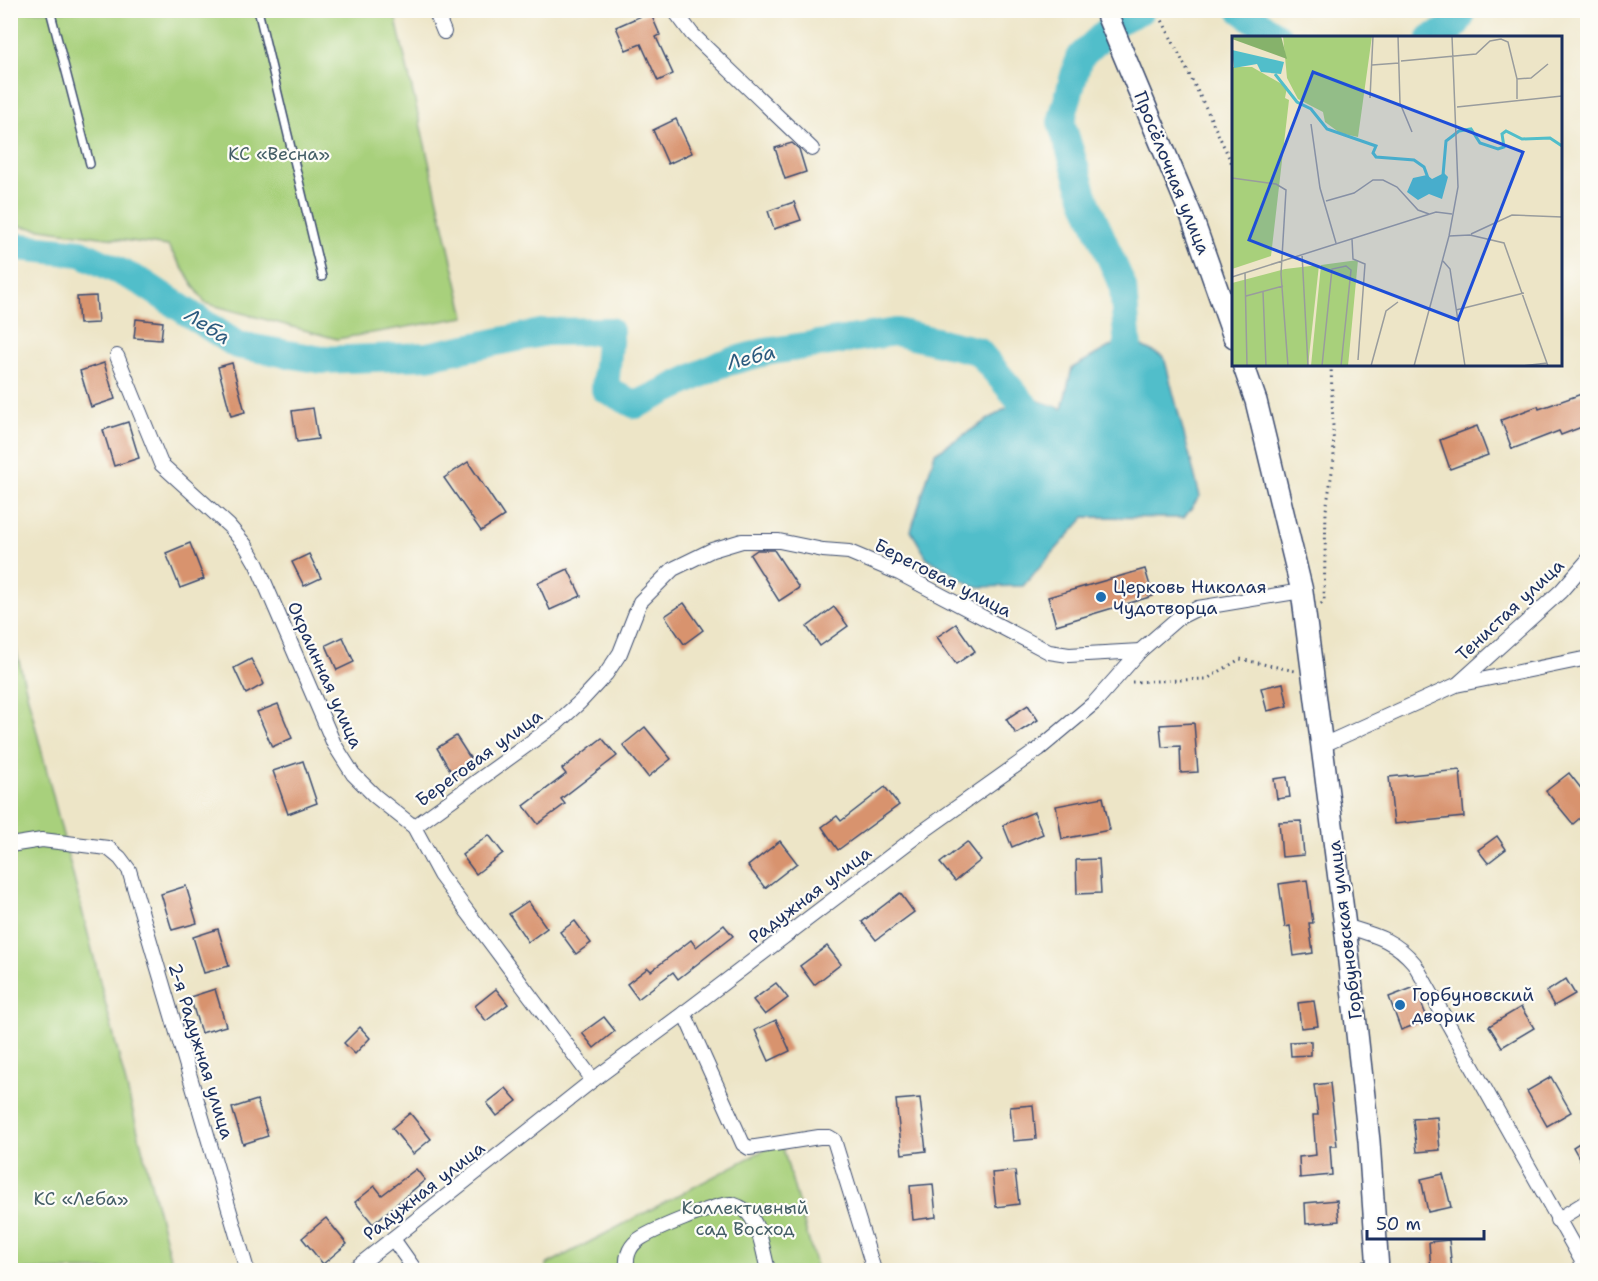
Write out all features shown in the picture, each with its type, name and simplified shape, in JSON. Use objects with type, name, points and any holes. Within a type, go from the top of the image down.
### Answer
[{"type":"main road","name":"Просёлочная улица","points":[[1104,10],[1191,215],[1232,334]]},
{"type":"main road","points":[[1244,366],[1256,401],[1302,591]]},
{"type":"main road","name":"Горбуновская улица","points":[[1302,591],[1345,926],[1369,1141],[1378,1267]]},
{"type":"street","points":[[435,10],[444,32]]},
{"type":"street","points":[[674,10],[692,34],[812,149]]},
{"type":"street","name":"Окраинная улица","points":[[117,356],[161,464],[222,519],[252,556],[342,758],[353,774],[375,796],[414,827],[440,875],[593,1080]]},
{"type":"street","name":"Береговая улица","points":[[414,827],[556,724],[580,702],[606,674],[620,653],[640,602],[674,569],[712,550],[742,541],[778,541],[823,550],[849,552],[875,562],[1049,652],[1069,655],[1140,651]]},
{"type":"street","name":"Тенистая улица","points":[[1456,685],[1561,591],[1587,560]]},
{"type":"street","name":"Радужная улица","points":[[353,1270],[593,1080],[918,835],[1040,749],[1094,703],[1140,651],[1178,618],[1197,608],[1302,591]]},
{"type":"street","points":[[1323,745],[1456,685],[1587,658]]},
{"type":"street","name":"2-я Радужная улица","points":[[10,845],[42,840],[108,848],[129,870],[248,1270]]},
{"type":"street","points":[[1345,926],[1386,939],[1403,951],[1414,963],[1587,1270]]},
{"type":"street","points":[[684,1013],[743,1144],[749,1148],[819,1137],[829,1137],[834,1140],[874,1270]]},
{"type":"street","points":[[1557,1220],[1587,1201]]},
{"type":"street","points":[[628,1270],[627,1255],[635,1242],[647,1234],[716,1206],[731,1204],[744,1210],[754,1222],[768,1270]]},
{"type":"street","points":[[393,1239],[415,1270]]},
{"type":"lane","points":[[50,10],[90,164]]},
{"type":"lane","points":[[258,10],[322,277]]},
{"type":"lane","points":[[1337,1270],[1378,1267]]},
{"type":"path","points":[[1157,10],[1232,166]]},
{"type":"path","points":[[1320,606],[1324,601],[1326,510],[1334,459],[1331,366]]},
{"type":"path","points":[[1112,683],[1207,679],[1240,659],[1314,676]]},
{"type":"green space","name":"КС «Весна»","points":[[11,11],[394,11],[465,317],[337,339],[205,303],[168,246],[11,225]]},
{"type":"green space","name":"КС «Леба»","points":[[11,630],[173,1270],[11,1270]]},
{"type":"green space","name":"Коллективный сад Восход","points":[[781,1141],[817,1270],[547,1270],[546,1265]]},
{"type":"water","points":[[1125,338],[1164,357],[1200,496],[1184,518],[1085,517],[1023,586],[975,587],[927,558],[911,531],[935,453],[1025,396],[1062,409],[1072,368]]},
{"type":"building","points":[[650,12],[660,35],[656,37],[673,74],[658,81],[641,44],[626,50],[616,27]]},
{"type":"building","points":[[676,119],[692,153],[668,164],[653,130]]},
{"type":"building","points":[[792,143],[799,149],[806,172],[785,179],[775,148]]},
{"type":"building","points":[[794,202],[801,220],[774,229],[768,211]]},
{"type":"building","points":[[96,296],[98,323],[79,324],[77,297]]},
{"type":"building","points":[[136,319],[163,322],[161,340],[134,338]]},
{"type":"building","points":[[104,363],[115,399],[91,407],[80,371]]},
{"type":"building","points":[[232,363],[245,412],[231,416],[218,367]]},
{"type":"building","points":[[1587,392],[1587,425],[1561,435],[1559,431],[1512,449],[1501,420],[1538,406],[1539,409]]},
{"type":"building","points":[[313,408],[318,439],[297,442],[292,411]]},
{"type":"building","points":[[128,422],[139,458],[114,466],[103,430]]},
{"type":"building","points":[[1477,426],[1488,455],[1450,469],[1440,440]]},
{"type":"building","points":[[468,462],[504,516],[481,531],[444,478]]},
{"type":"building","points":[[190,543],[204,579],[180,588],[166,553]]},
{"type":"building","points":[[757,550],[774,550],[799,588],[779,601],[750,555]]},
{"type":"building","points":[[309,554],[321,578],[304,586],[292,562]]},
{"type":"building","points":[[568,569],[581,596],[550,610],[538,583]]},
{"type":"building","name":"Церковь Николая Чудотворца","points":[[1145,569],[1153,596],[1056,625],[1048,597]]},
{"type":"building","points":[[684,603],[703,630],[684,644],[665,616]]},
{"type":"building","points":[[834,607],[848,626],[820,646],[807,627]]},
{"type":"building","points":[[956,624],[975,651],[956,664],[937,637]]},
{"type":"building","points":[[343,637],[354,662],[337,670],[326,645]]},
{"type":"building","points":[[251,659],[264,684],[246,694],[234,668]]},
{"type":"building","points":[[1283,683],[1288,706],[1267,711],[1261,688]]},
{"type":"building","points":[[278,704],[292,738],[272,747],[257,712]]},
{"type":"building","points":[[1028,705],[1038,720],[1016,734],[1006,719]]},
{"type":"building","points":[[1194,723],[1198,772],[1181,773],[1180,746],[1162,747],[1160,725]]},
{"type":"building","points":[[645,727],[671,759],[648,777],[623,745]]},
{"type":"building","points":[[456,736],[474,764],[454,777],[437,748]]},
{"type":"building","points":[[602,738],[617,756],[561,799],[565,804],[538,824],[524,806],[566,774],[562,769]]},
{"type":"building","points":[[303,761],[317,803],[288,814],[273,771]]},
{"type":"building","points":[[1460,770],[1464,817],[1394,824],[1389,777]]},
{"type":"building","points":[[1569,773],[1587,796],[1587,812],[1573,824],[1546,791]]},
{"type":"building","points":[[1287,777],[1290,797],[1277,799],[1274,779]]},
{"type":"building","points":[[885,787],[899,805],[838,850],[822,827],[837,816],[841,821]]},
{"type":"building","points":[[1103,797],[1110,830],[1062,839],[1056,806]]},
{"type":"building","points":[[1034,812],[1043,834],[1012,847],[1003,825]]},
{"type":"building","points":[[1301,821],[1304,855],[1282,857],[1279,822]]},
{"type":"building","points":[[489,835],[503,853],[476,874],[462,855]]},
{"type":"building","points":[[1497,836],[1506,849],[1488,863],[1478,850]]},
{"type":"building","points":[[780,841],[797,863],[765,888],[748,866]]},
{"type":"building","points":[[967,842],[981,860],[955,881],[940,863]]},
{"type":"building","points":[[1099,859],[1101,893],[1077,894],[1076,860]]},
{"type":"building","points":[[1307,880],[1313,923],[1309,923],[1313,953],[1294,956],[1290,926],[1285,927],[1279,884]]},
{"type":"building","points":[[186,886],[197,923],[172,930],[161,894]]},
{"type":"building","points":[[900,893],[914,912],[876,940],[862,922]]},
{"type":"building","points":[[528,901],[547,928],[528,942],[509,914]]},
{"type":"building","points":[[575,921],[591,943],[576,954],[560,932]]},
{"type":"building","points":[[724,925],[733,936],[678,979],[673,972],[638,999],[627,984],[648,968],[651,971],[691,940],[696,947]]},
{"type":"building","points":[[218,929],[229,966],[204,973],[193,937]]},
{"type":"building","points":[[827,946],[841,964],[814,985],[800,966]]},
{"type":"building","points":[[1566,979],[1575,994],[1554,1006],[1546,992]]},
{"type":"building","points":[[776,983],[788,998],[765,1015],[753,1000]]},
{"type":"building","points":[[1415,987],[1428,1020],[1401,1030],[1389,997]]},
{"type":"building","points":[[215,989],[226,1026],[201,1033],[190,997]]},
{"type":"building","points":[[496,989],[508,1004],[486,1021],[475,1006]]},
{"type":"building","points":[[1314,1001],[1318,1026],[1301,1028],[1298,1003]]},
{"type":"building","points":[[1521,1007],[1534,1028],[1502,1047],[1489,1026]]},
{"type":"building","points":[[604,1017],[615,1031],[594,1048],[582,1033]]},
{"type":"building","points":[[776,1020],[790,1051],[769,1061],[755,1030]]},
{"type":"building","points":[[360,1027],[370,1038],[355,1054],[344,1043]]},
{"type":"building","points":[[1311,1041],[1311,1055],[1291,1056],[1290,1042]]},
{"type":"building","points":[[1551,1077],[1571,1112],[1547,1126],[1527,1091]]},
{"type":"building","points":[[1330,1083],[1337,1146],[1330,1146],[1332,1175],[1300,1178],[1299,1157],[1316,1155],[1313,1115],[1318,1115],[1314,1085]]},
{"type":"building","points":[[506,1088],[517,1101],[497,1116],[487,1103]]},
{"type":"building","points":[[920,1098],[926,1151],[902,1154],[896,1100]]},
{"type":"building","points":[[257,1100],[268,1136],[243,1144],[232,1108]]},
{"type":"building","points":[[1033,1105],[1036,1139],[1013,1141],[1010,1107]]},
{"type":"building","points":[[410,1113],[431,1139],[413,1154],[392,1128]]},
{"type":"building","points":[[1437,1117],[1440,1150],[1417,1152],[1413,1119]]},
{"type":"building","points":[[1587,1138],[1587,1172],[1573,1147]]},
{"type":"building","points":[[416,1169],[425,1180],[373,1224],[355,1202],[375,1186],[382,1195]]},
{"type":"building","points":[[1015,1171],[1019,1204],[996,1207],[992,1173]]},
{"type":"building","points":[[1443,1174],[1451,1207],[1428,1212],[1421,1179]]},
{"type":"building","points":[[933,1184],[936,1217],[913,1220],[910,1186]]},
{"type":"building","points":[[1337,1200],[1339,1221],[1306,1224],[1305,1203]]},
{"type":"building","points":[[326,1218],[347,1244],[323,1264],[302,1238]]},
{"type":"building","points":[[1449,1240],[1452,1270],[1431,1270],[1429,1242]]},
{"type":"waterway","name":"Леба","points":[[1120,377],[1128,349],[1123,287],[1085,199],[1061,122],[1079,58],[1118,21],[1141,10]]},
{"type":"waterway","name":"Леба","points":[[1241,10],[1276,36]]},
{"type":"waterway","name":"Леба","points":[[1435,36],[1453,28],[1460,18],[1459,10]]},
{"type":"waterway","name":"Леба","points":[[10,246],[81,253],[143,283],[237,345],[322,360],[427,356],[546,332],[610,331],[605,389],[636,405],[721,364],[765,352],[896,332],[978,351],[1031,413],[1051,420]]},
{"type":"place","name":"Церковь Николая Чудотворца","points":[[1101,597]]},
{"type":"place","name":"Горбуновский дворик","points":[[1400,1005]]}]
